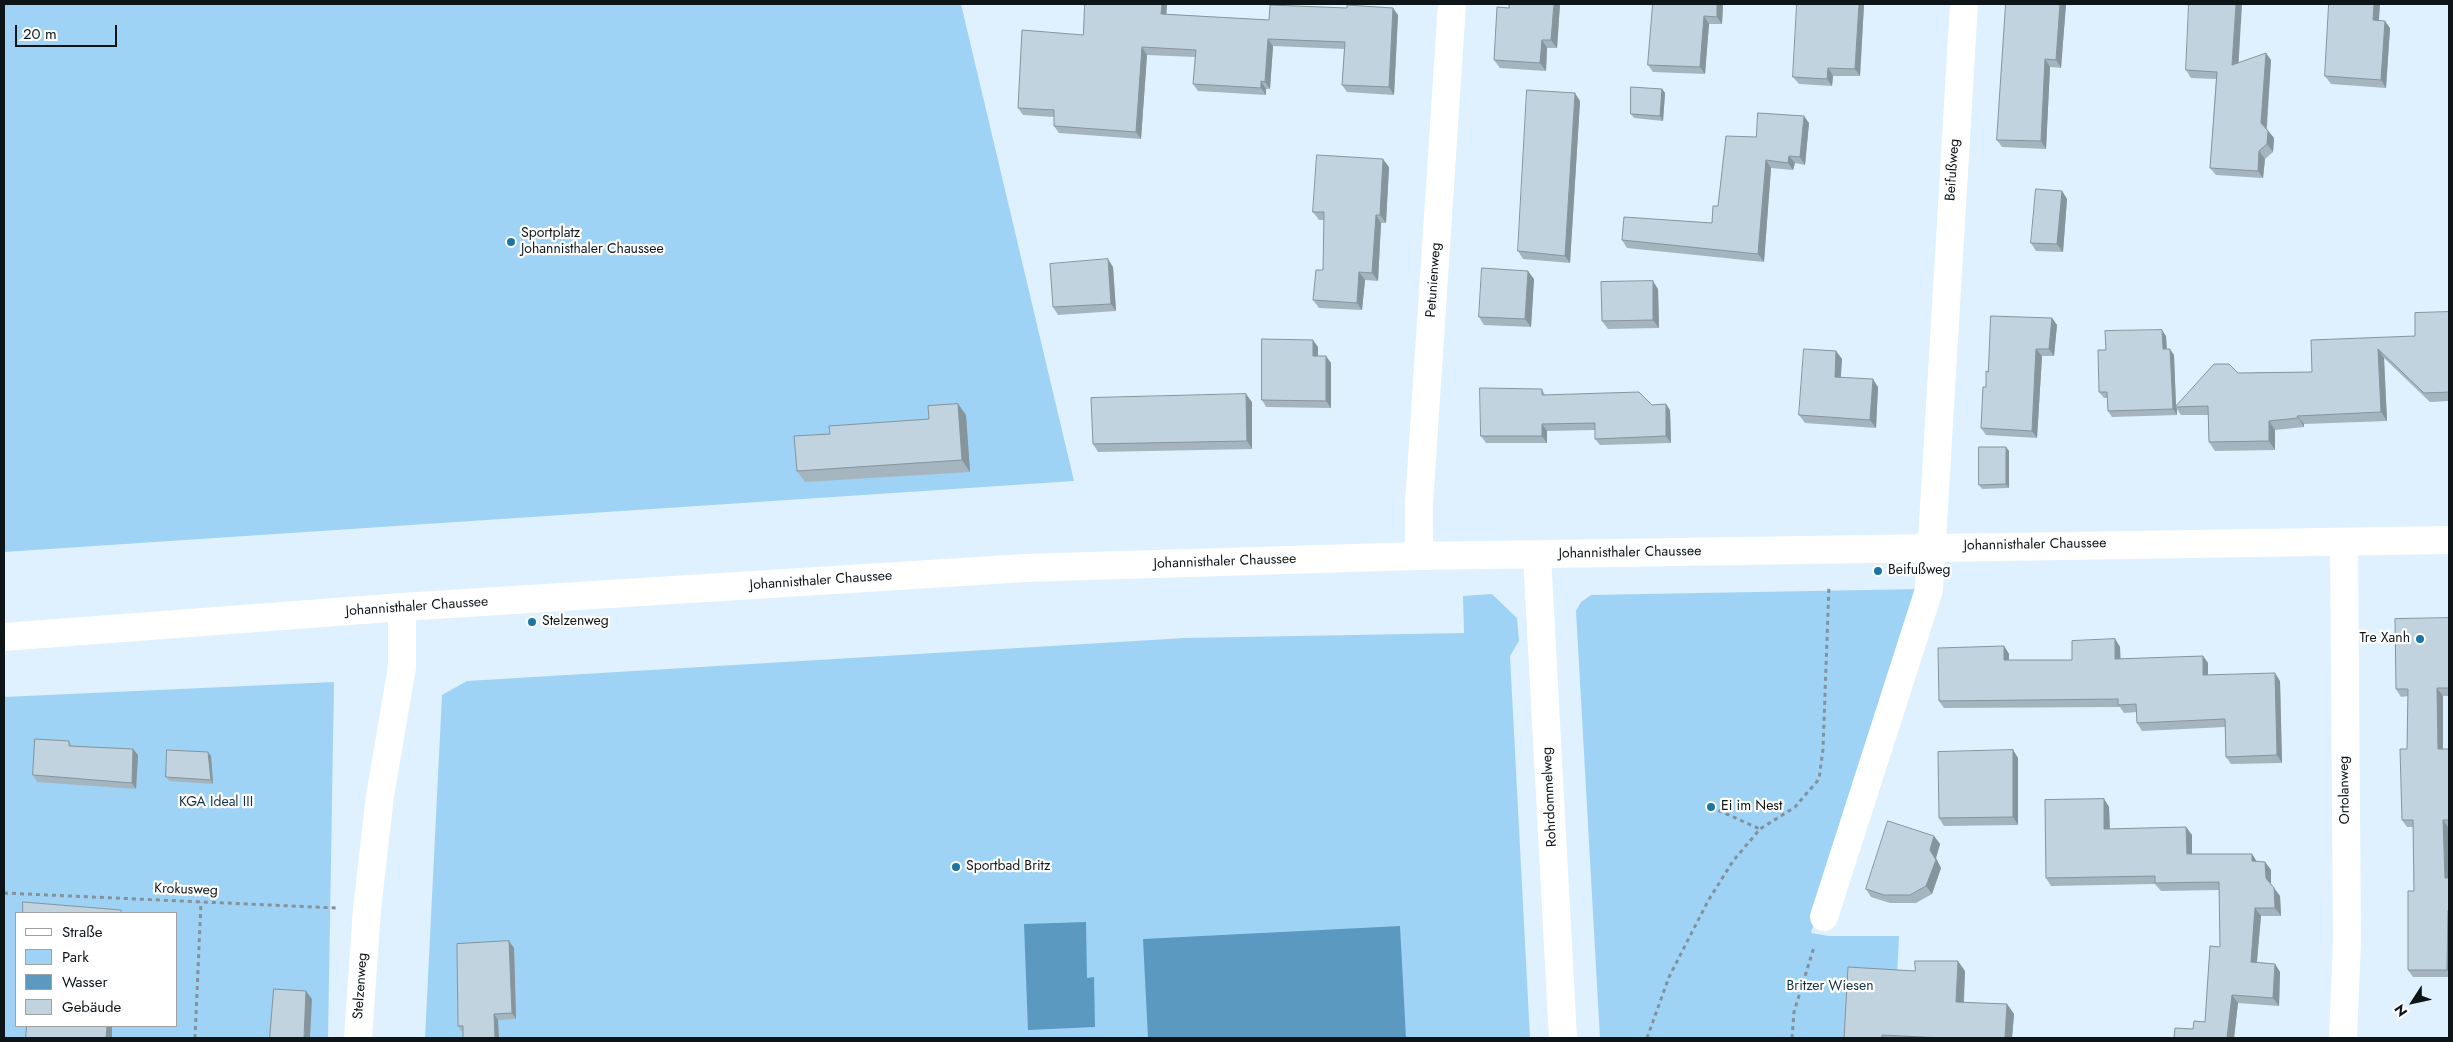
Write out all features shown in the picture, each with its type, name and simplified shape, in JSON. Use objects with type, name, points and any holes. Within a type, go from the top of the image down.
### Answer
[{"type":"street","name":"Petunienweg","points":[[1419,556],[1420,504],[1452,4]]},
{"type":"street","name":"Beifußweg","points":[[1824,917],[1929,590],[1930,546],[1964,4]]},
{"type":"street","name":"Johannisthaler Chaussee","points":[[4,637],[402,607],[1025,568],[1419,556],[1930,546],[2449,540]]},
{"type":"street","name":"Ortolanweg","points":[[2343,1038],[2347,942],[2344,542]]},
{"type":"street","name":"Rohrdommelweg","points":[[1537,555],[1564,1038]]},
{"type":"street","name":"Stelzenweg","points":[[358,1038],[366,909],[380,796],[402,666],[402,607]]},
{"type":"path","points":[[1646,1038],[1669,977],[1708,901],[1733,860],[1760,829],[1795,807],[1819,779],[1824,749],[1829,585]]},
{"type":"path","points":[[1711,807],[1760,829]]},
{"type":"path","name":"Krokusweg","points":[[4,893],[366,909]]},
{"type":"path","points":[[194,1038],[201,902]]},
{"type":"path","points":[[1792,1038],[1794,1012],[1824,917]]},
{"type":"green space","name":"Sportplatz Johannisthaler Chaussee","points":[[4,4],[961,4],[1074,481],[4,552]]},
{"type":"green space","name":"Britzer Wiesen","points":[[1921,589],[1811,933],[1829,936],[1899,936],[1894,1038],[1600,1038],[1576,611],[1581,602],[1591,595]]},
{"type":"green space","name":"Sportbad Britz","points":[[1492,594],[1517,618],[1519,641],[1510,656],[1530,1038],[425,1038],[442,695],[467,681],[1185,638],[1464,633],[1463,596]]},
{"type":"green space","name":"KGA Ideal III","points":[[334,682],[328,1038],[4,1038],[4,697]]},
{"type":"water","points":[[1086,922],[1087,978],[1094,977],[1095,1027],[1028,1030],[1024,924]]},
{"type":"water","points":[[1400,926],[1406,1038],[1148,1038],[1143,939]]},
{"type":"building","points":[[1085,4],[1162,4],[1161,14],[1269,20],[1270,5],[1347,8],[1347,5],[1393,8],[1389,87],[1342,85],[1345,42],[1268,39],[1265,82],[1261,81],[1261,88],[1193,84],[1196,50],[1142,47],[1136,132],[1054,126],[1054,110],[1018,108],[1022,30],[1083,35]]},
{"type":"building","points":[[1509,4],[1554,4],[1551,40],[1542,40],[1540,63],[1494,60],[1497,7],[1509,8]]},
{"type":"building","points":[[1653,4],[1717,4],[1717,17],[1704,16],[1700,67],[1648,65]]},
{"type":"building","points":[[1797,4],[1859,4],[1855,69],[1828,68],[1827,79],[1793,77]]},
{"type":"building","points":[[2006,4],[2060,4],[2056,60],[2045,59],[2041,141],[1997,140]]},
{"type":"building","points":[[2189,4],[2236,4],[2232,65],[2266,53],[2261,123],[2268,131],[2267,144],[2259,151],[2258,171],[2210,168],[2217,72],[2186,70]]},
{"type":"building","points":[[2329,4],[2374,4],[2373,20],[2385,21],[2381,80],[2325,76]]},
{"type":"building","points":[[1631,87],[1662,89],[1660,116],[1631,114]]},
{"type":"building","points":[[1527,90],[1575,93],[1565,256],[1518,251]]},
{"type":"building","points":[[1758,113],[1804,116],[1800,157],[1789,156],[1788,163],[1766,160],[1758,254],[1622,240],[1624,217],[1712,223],[1713,206],[1718,206],[1726,136],[1756,137]]},
{"type":"building","points":[[1317,155],[1383,159],[1380,215],[1376,215],[1372,273],[1359,272],[1357,303],[1313,300],[1316,270],[1323,270],[1324,212],[1313,212]]},
{"type":"building","points":[[2036,189],[2062,191],[2057,244],[2031,243]]},
{"type":"building","points":[[1108,259],[1111,304],[1053,307],[1050,264]]},
{"type":"building","points":[[1482,268],[1528,271],[1525,319],[1479,317]]},
{"type":"building","points":[[1653,281],[1653,320],[1602,321],[1601,282]]},
{"type":"building","points":[[2449,312],[2449,392],[2424,393],[2378,349],[2381,412],[2297,416],[2298,418],[2269,421],[2269,441],[2209,442],[2208,406],[2175,407],[2214,364],[2229,364],[2238,373],[2312,372],[2311,340],[2415,336],[2415,313]]},
{"type":"building","points":[[1991,316],[2052,318],[2049,349],[2036,349],[2032,431],[1981,428],[1983,387],[1986,387],[1986,371],[1988,372]]},
{"type":"building","points":[[2162,330],[2163,349],[2170,349],[2173,409],[2108,411],[2107,392],[2099,392],[2098,350],[2106,350],[2105,331]]},
{"type":"building","points":[[1262,339],[1313,340],[1313,356],[1326,356],[1326,401],[1262,400]]},
{"type":"building","points":[[1804,349],[1836,351],[1835,377],[1873,379],[1870,420],[1799,415]]},
{"type":"building","points":[[1480,388],[1542,389],[1542,395],[1639,392],[1652,405],[1666,404],[1666,436],[1595,439],[1595,423],[1542,424],[1542,436],[1481,436]]},
{"type":"building","points":[[1246,394],[1247,441],[1093,444],[1091,398]]},
{"type":"building","points":[[958,404],[962,460],[797,471],[794,436],[830,434],[829,426],[929,419],[928,406]]},
{"type":"building","points":[[1979,447],[2006,447],[2006,484],[1979,485]]},
{"type":"building","points":[[2449,618],[2449,688],[2437,688],[2438,749],[2449,749],[2449,820],[2443,820],[2445,878],[2449,878],[2447,970],[2408,970],[2408,891],[2414,891],[2413,820],[2402,820],[2400,749],[2407,749],[2408,689],[2396,689],[2395,619]]},
{"type":"building","points":[[2115,639],[2115,659],[2203,656],[2203,675],[2275,673],[2277,755],[2226,757],[2225,719],[2137,723],[2136,704],[2118,705],[2118,699],[1939,701],[1938,648],[2004,646],[2004,660],[2072,660],[2072,641]]},
{"type":"building","points":[[35,739],[69,741],[69,746],[133,749],[132,783],[33,775]]},
{"type":"building","points":[[167,750],[208,752],[211,780],[166,777]]},
{"type":"building","points":[[2013,750],[2013,817],[1939,818],[1938,752]]},
{"type":"building","points":[[2104,799],[2104,829],[2186,827],[2187,854],[2252,854],[2252,861],[2265,862],[2266,878],[2274,888],[2275,908],[2255,908],[2251,962],[2275,964],[2273,998],[2232,995],[2227,1038],[2174,1038],[2175,1028],[2193,1029],[2194,1021],[2205,1022],[2210,946],[2220,947],[2219,882],[2155,883],[2155,876],[2046,878],[2045,800]]},
{"type":"building","points":[[1888,821],[1934,836],[1930,850],[1936,860],[1926,886],[1910,895],[1884,895],[1866,889]]},
{"type":"building","points":[[23,902],[121,910],[121,912],[23,912]]},
{"type":"building","points":[[509,941],[512,1013],[494,1014],[495,1038],[463,1038],[463,1026],[458,1026],[457,944]]},
{"type":"building","points":[[1915,961],[1958,961],[1956,1002],[2007,1004],[2005,1038],[1941,1038],[1882,1035],[1882,1038],[1844,1038],[1848,967],[1915,971]]},
{"type":"building","points":[[274,989],[306,991],[304,1038],[270,1038]]},
{"type":"building","points":[[27,1027],[107,1027],[106,1038],[26,1038]]},
{"type":"place","name":"Sportplatz Johannisthaler Chaussee","points":[[511,242]]},
{"type":"place","name":"Beifußweg","points":[[1878,571]]},
{"type":"place","name":"Stelzenweg","points":[[532,622]]},
{"type":"place","name":"Tre Xanh","points":[[2420,639]]},
{"type":"place","name":"Ei im Nest","points":[[1711,807]]},
{"type":"place","name":"Sportbad Britz","points":[[956,867]]}]
